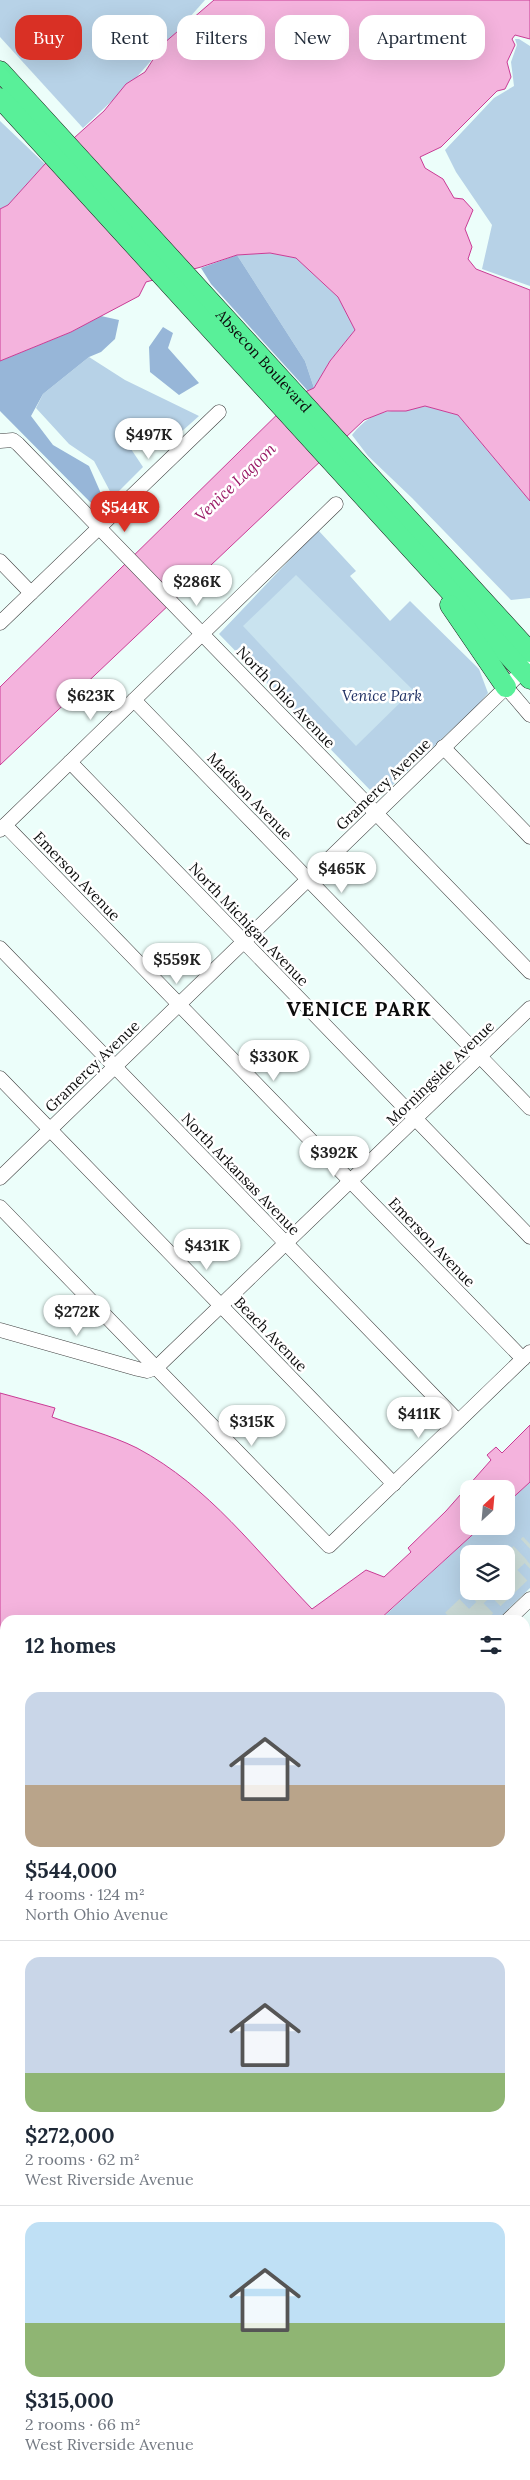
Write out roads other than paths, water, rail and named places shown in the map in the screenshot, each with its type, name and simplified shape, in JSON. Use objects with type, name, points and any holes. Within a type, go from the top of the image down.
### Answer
[{"type":"highway","name":"Absecon Boulevard","points":[[0,71],[25,111],[284,396],[530,652]]},
{"type":"highway","name":"Absecon Boulevard","points":[[0,98],[25,111]]},
{"type":"highway","name":"Absecon Boulevard","points":[[339,455],[434,574],[528,671]]},
{"type":"highway","points":[[434,574],[453,612],[506,687]]},
{"type":"street","points":[[0,623],[219,412]]},
{"type":"street","name":"North Ohio Avenue","points":[[0,441],[12,440],[18,444],[530,972]]},
{"type":"street","points":[[3,827],[336,504]]},
{"type":"street","points":[[0,561],[31,593]]},
{"type":"street","name":"Gramercy Avenue","points":[[0,1178],[506,687],[528,671]]},
{"type":"street","points":[[506,687],[530,715]]},
{"type":"street","name":"Madison Avenue","points":[[134,700],[530,1108]]},
{"type":"street","points":[[444,747],[530,837]]},
{"type":"street","name":"North Michigan Avenue","points":[[70,762],[530,1238]]},
{"type":"street","name":"Emerson Avenue","points":[[3,827],[179,1004],[350,1182],[526,1355]]},
{"type":"street","name":"North Arkansas Avenue","points":[[0,948],[458,1421]]},
{"type":"street","name":"Morningside Avenue","points":[[156,1368],[530,1008]]},
{"type":"street","name":"Beach Avenue","points":[[0,1078],[394,1484]]},
{"type":"street","points":[[0,1207],[329,1546],[526,1355]]},
{"type":"street","points":[[0,1330],[138,1369],[147,1371],[156,1368]]},
{"type":"street","points":[[513,1615],[530,1599]]},
{"type":"water","name":"Venice Lagoon","points":[[214,0],[530,0],[530,39],[515,35],[512,39],[515,45],[507,62],[511,77],[505,89],[497,91],[441,147],[420,157],[425,168],[443,179],[454,198],[463,199],[473,210],[465,229],[472,247],[468,259],[476,269],[530,290],[530,501],[458,415],[425,406],[406,411],[387,411],[364,420],[0,765],[0,687],[296,396],[314,388],[330,361],[355,330],[338,297],[296,258],[270,253],[237,255],[146,282],[139,296],[71,332],[0,361],[0,209],[8,205],[45,164],[104,111],[126,84],[145,72],[153,60],[167,60],[167,41],[177,32],[177,60],[265,60],[265,15],[197,15]]},
{"type":"water","points":[[0,1393],[55,1408],[52,1417],[127,1443],[163,1464],[187,1481],[231,1521],[312,1609],[366,1570],[384,1577],[411,1552],[408,1548],[460,1495],[460,1535],[472,1535],[384,1615],[0,1615]]},
{"type":"water","points":[[530,1425],[530,1482],[515,1496],[515,1480],[473,1480],[491,1460],[487,1455],[496,1447],[502,1453]]},
{"type":"tunnel","points":[[515,1558],[530,1544]]},
{"type":"tunnel","points":[[515,1578],[530,1564]]},
{"type":"tunnel","points":[[457,1615],[473,1600]]},
{"type":"tunnel","points":[[477,1615],[493,1600]]},
{"type":"district","name":"VENICE PARK","points":[[359,1008]]},
{"type":"park label","name":"Venice Park","points":[[382,695]]}]
